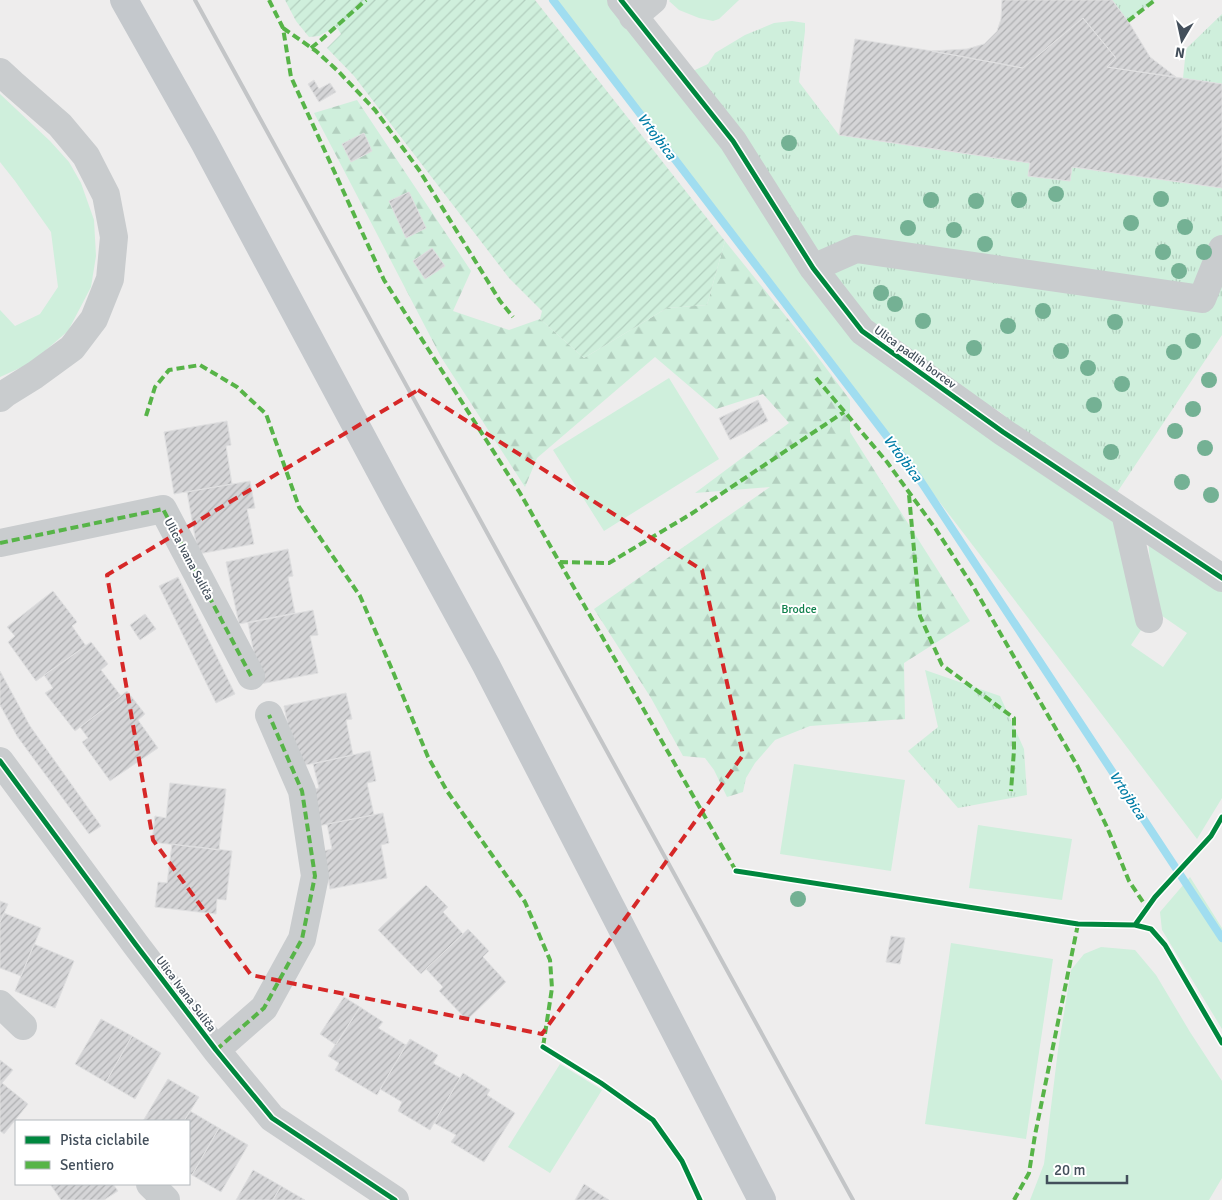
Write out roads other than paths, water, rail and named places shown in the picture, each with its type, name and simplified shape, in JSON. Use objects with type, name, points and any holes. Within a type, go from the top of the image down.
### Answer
[{"type":"main road","points":[[124,0],[204,142],[486,665],[762,1200]]},
{"type":"street","name":"Ulica padlih borcev","points":[[632,4],[733,142],[813,268],[862,331],[1003,432],[1222,578]]},
{"type":"street","points":[[0,72],[60,125],[86,156],[106,195],[114,237],[110,279],[94,319],[72,348],[0,398]]},
{"type":"street","points":[[813,268],[856,249],[1202,299],[1222,249]]},
{"type":"street","name":"Ulica Ivana Suliča","points":[[0,544],[163,509],[251,676]]},
{"type":"street","points":[[1125,513],[1149,619]]},
{"type":"street","name":"Ulica Ivana Suliča","points":[[216,1050],[264,1008],[302,939],[315,876],[302,791],[269,714]]},
{"type":"street","name":"Ulica Ivana Suliča","points":[[0,761],[136,945],[216,1050],[272,1118],[395,1200]]},
{"type":"street","points":[[0,1004],[23,1026]]},
{"type":"street","points":[[151,1185],[166,1200]]},
{"type":"waterway","name":"Vrtojbica","points":[[553,0],[918,477],[1222,938]]},
{"type":"railway","points":[[195,0],[853,1200]]},
{"type":"park label","name":"Brodce","points":[[799,609]]}]
